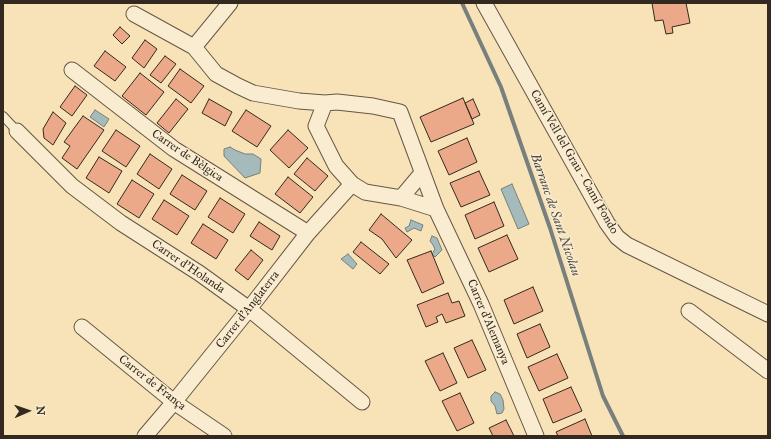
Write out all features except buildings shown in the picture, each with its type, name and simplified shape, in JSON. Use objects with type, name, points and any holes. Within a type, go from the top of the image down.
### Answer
[{"type":"street","points":[[194,47],[230,3]]},
{"type":"street","name":"Camí Vell del Grau - Camí Fondo","points":[[484,3],[607,223],[617,237],[627,245],[768,314]]},
{"type":"street","points":[[134,14],[194,47],[216,74],[253,93],[299,101],[325,103],[337,102],[373,106],[400,112],[422,173],[401,198]]},
{"type":"street","name":"Carrer de Bèlgica","points":[[72,70],[174,150],[308,233]]},
{"type":"street","points":[[299,101],[316,126],[336,166],[352,184],[365,192],[401,198],[436,209]]},
{"type":"street","points":[[316,126],[325,103]]},
{"type":"street","name":"Carrer d'Holanda","points":[[17,131],[72,186],[121,223],[199,273],[249,309],[362,402]]},
{"type":"street","name":"Carrer d'Alemanya","points":[[422,173],[436,209],[481,304],[536,436]]},
{"type":"street","name":"Carrer d'Anglaterra","points":[[145,436],[249,309],[308,233],[352,184]]},
{"type":"street","points":[[689,311],[768,371]]},
{"type":"street","name":"Carrer de França","points":[[82,327],[174,402],[224,436]]},
{"type":"lane","points":[[3,116],[17,131]]},
{"type":"shaded area","points":[[95,110],[109,119],[104,127],[90,117]]},
{"type":"shaded area","points":[[230,147],[245,154],[253,154],[261,159],[260,173],[245,178],[224,156],[224,149]]},
{"type":"shaded area","points":[[512,184],[529,224],[518,229],[501,189]]},
{"type":"shaded area","points":[[411,220],[423,225],[421,231],[414,228],[407,232],[405,228],[409,226]]},
{"type":"shaded area","points":[[432,236],[437,238],[442,250],[435,257],[432,254],[435,249],[430,241]]},
{"type":"shaded area","points":[[348,254],[357,264],[353,269],[341,259]]},
{"type":"shaded area","points":[[495,392],[500,394],[503,400],[504,409],[502,413],[497,414],[495,406],[491,401],[491,396]]},
{"type":"waterway","name":"Barranc de Sant Nicolau","points":[[462,3],[501,87],[550,228],[603,396],[623,436]]}]
